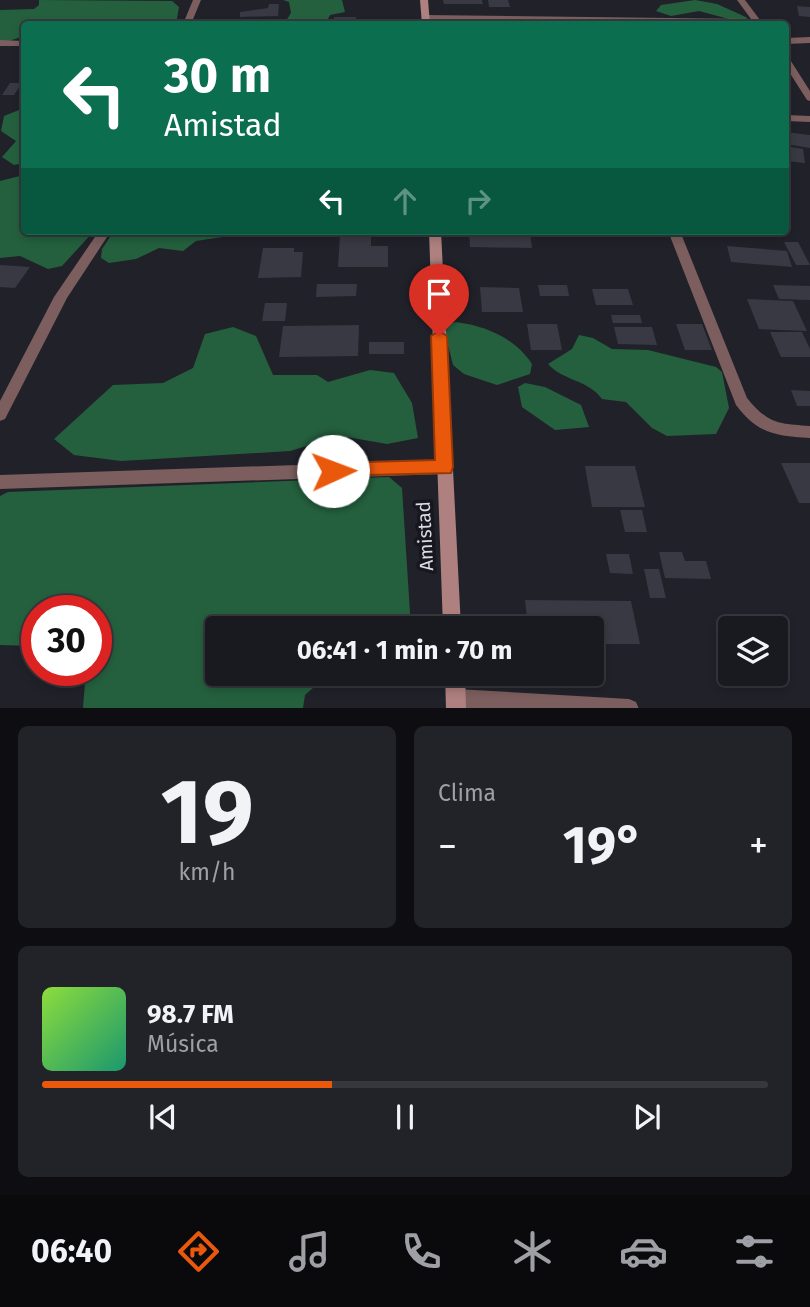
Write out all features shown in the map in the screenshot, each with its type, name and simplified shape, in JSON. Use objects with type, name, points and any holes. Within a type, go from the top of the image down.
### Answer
[{"type":"street","points":[[188,21],[197,0]]},
{"type":"street","points":[[424,0],[425,21]]},
{"type":"street","points":[[741,0],[757,21]]},
{"type":"street","points":[[789,41],[810,40]]},
{"type":"street","points":[[0,43],[21,44]]},
{"type":"street","points":[[789,65],[810,98]]},
{"type":"street","points":[[789,118],[810,118]]},
{"type":"street","points":[[0,415],[61,297],[102,235]]},
{"type":"street","name":"Amistad","points":[[435,235],[451,616]]},
{"type":"street","points":[[676,235],[741,401],[757,423],[778,430],[810,432]]},
{"type":"street","points":[[0,482],[444,467]]},
{"type":"street","points":[[455,686],[456,704],[594,708]]},
{"type":"green space","points":[[39,0],[172,1],[179,7],[177,21],[21,21],[21,37],[0,44],[0,10],[34,9],[39,5]]},
{"type":"green space","points":[[283,0],[342,0],[345,12],[330,15],[329,21],[286,21],[291,13],[289,2]]},
{"type":"green space","points":[[695,0],[717,4],[748,18],[736,21],[699,11],[671,16],[656,11],[661,5]]},
{"type":"green space","points":[[21,109],[21,164],[14,165],[2,157],[16,141],[1,131],[4,116]]},
{"type":"green space","points":[[21,176],[21,235],[90,235],[62,266],[48,269],[20,256],[0,258],[0,181]]},
{"type":"green space","points":[[111,235],[235,235],[196,241],[183,251],[159,248],[136,259],[109,263],[101,258],[102,249]]},
{"type":"green space","points":[[456,322],[489,330],[508,340],[532,364],[530,374],[497,385],[464,374],[453,365],[445,333],[449,324]]},
{"type":"green space","points":[[233,327],[256,336],[273,375],[317,375],[328,382],[370,370],[394,373],[412,403],[418,438],[387,444],[341,436],[290,451],[121,461],[74,455],[54,439],[113,385],[163,383],[193,368],[205,334]]},
{"type":"green space","points":[[579,335],[593,338],[612,349],[648,350],[716,367],[722,372],[729,408],[716,434],[667,436],[652,428],[626,402],[602,399],[590,388],[554,370],[548,364],[572,349]]},
{"type":"green space","points":[[525,383],[545,387],[581,405],[589,427],[555,430],[522,407],[518,387]]},
{"type":"green space","points":[[389,477],[402,488],[410,616],[205,616],[205,686],[315,686],[305,695],[303,708],[83,708],[85,686],[112,686],[112,595],[21,595],[21,646],[0,645],[0,496],[8,492]]},
{"type":"building","points":[[443,0],[482,0],[483,4],[444,4]]},
{"type":"building","points":[[488,0],[508,0],[510,7],[489,7]]},
{"type":"building","points":[[269,4],[279,4],[278,16],[240,17],[240,12],[268,8]]},
{"type":"building","points":[[797,6],[810,7],[810,17],[799,16]]},
{"type":"building","points":[[334,17],[356,17],[355,21],[333,21]]},
{"type":"building","points":[[10,83],[21,83],[14,95],[2,95]]},
{"type":"building","points":[[789,132],[810,135],[810,148],[789,144]]},
{"type":"building","points":[[789,147],[803,149],[805,163],[789,161]]},
{"type":"building","points":[[340,235],[371,235],[371,246],[388,246],[388,267],[338,267]]},
{"type":"building","points":[[469,235],[530,235],[532,248],[470,247]]},
{"type":"building","points":[[784,242],[798,242],[810,265],[796,265]]},
{"type":"building","points":[[727,246],[787,251],[792,267],[731,262]]},
{"type":"building","points":[[263,248],[294,248],[294,252],[303,252],[301,277],[258,278]]},
{"type":"building","points":[[0,265],[30,267],[15,288],[0,287]]},
{"type":"building","points":[[317,284],[357,284],[356,296],[316,297]]},
{"type":"building","points":[[538,285],[567,285],[569,296],[540,296]]},
{"type":"building","points":[[773,285],[810,286],[810,300],[779,299]]},
{"type":"building","points":[[480,287],[519,288],[523,312],[482,312]]},
{"type":"building","points":[[592,289],[628,289],[633,305],[596,305]]},
{"type":"building","points":[[747,299],[793,301],[807,331],[759,329]]},
{"type":"building","points":[[265,303],[287,303],[285,321],[262,321]]},
{"type":"building","points":[[611,315],[640,315],[642,323],[613,323]]},
{"type":"building","points":[[527,324],[557,324],[562,350],[531,350]]},
{"type":"building","points":[[676,324],[702,324],[712,350],[685,350]]},
{"type":"building","points":[[359,325],[358,356],[279,357],[283,326]]},
{"type":"building","points":[[614,327],[652,327],[657,345],[618,344]]},
{"type":"building","points":[[770,332],[802,332],[810,349],[810,357],[781,357]]},
{"type":"building","points":[[369,342],[404,342],[404,354],[369,354]]},
{"type":"building","points":[[791,390],[810,391],[810,406],[797,406]]},
{"type":"building","points":[[781,463],[810,463],[810,503],[799,503]]},
{"type":"building","points":[[585,466],[635,466],[645,507],[592,507]]},
{"type":"building","points":[[620,510],[642,510],[647,532],[625,532]]},
{"type":"building","points":[[659,552],[682,552],[685,561],[706,561],[711,579],[665,578]]},
{"type":"building","points":[[606,554],[629,554],[633,574],[610,573]]},
{"type":"building","points":[[644,569],[659,569],[666,598],[650,598]]},
{"type":"building","points":[[525,600],[631,601],[640,644],[604,644],[604,616],[527,616]]},
{"type":"route","points":[[333,471],[444,467],[439,336]]}]
